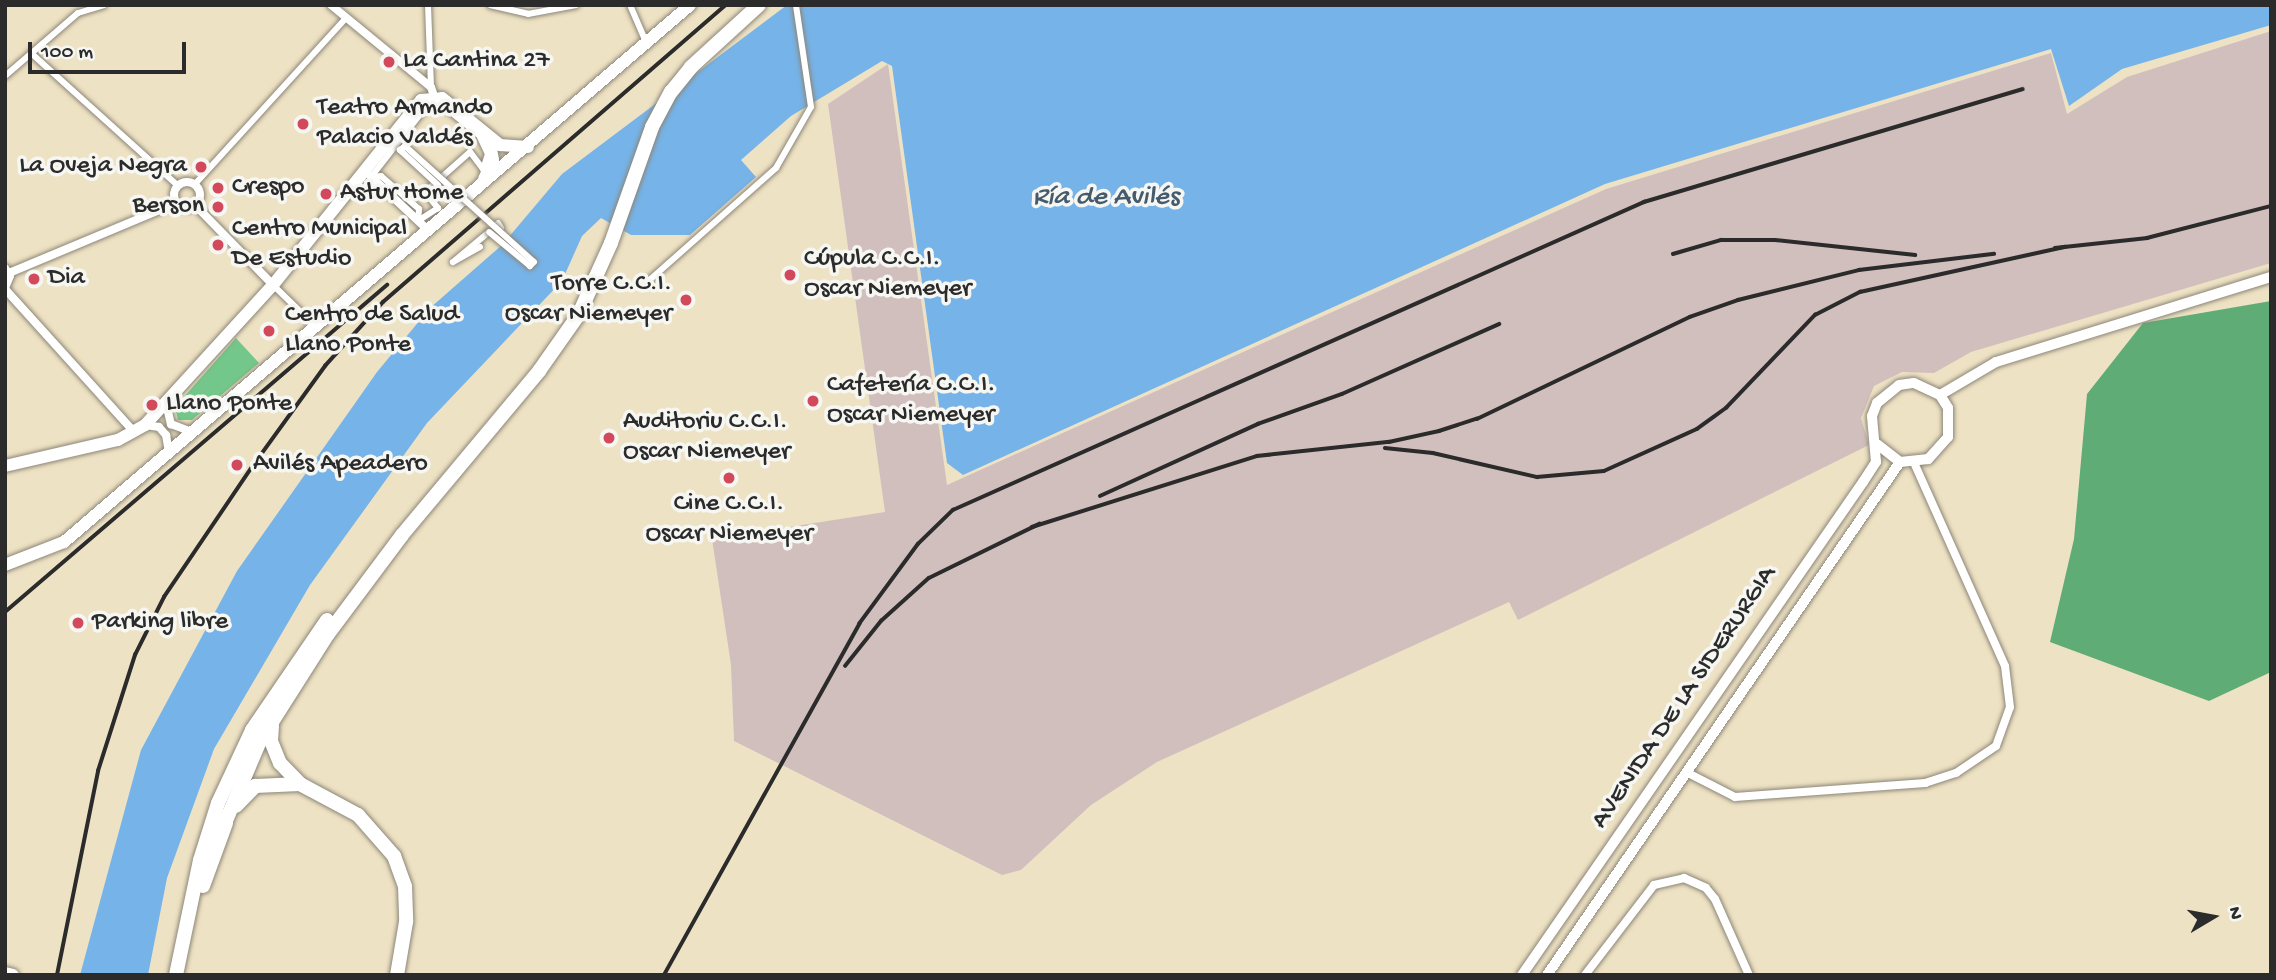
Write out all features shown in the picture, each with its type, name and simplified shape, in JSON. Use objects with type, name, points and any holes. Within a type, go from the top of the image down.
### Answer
[{"type":"highway","points":[[177,975],[222,830],[250,762],[272,723],[328,634],[402,535],[558,345],[585,302],[611,243],[652,127],[671,92],[719,40],[759,5]]},
{"type":"highway","points":[[177,975],[200,860],[238,758],[287,675],[361,578],[402,535]]},
{"type":"highway","points":[[269,783],[250,762],[251,749],[287,675]]},
{"type":"highway","points":[[272,723],[271,741],[281,763],[300,784],[358,815],[394,856],[405,886],[406,922],[397,973]]},
{"type":"highway","points":[[200,860],[241,769],[250,762],[281,763]]},
{"type":"highway","points":[[222,830],[244,794],[269,783],[300,784]]},
{"type":"main road","points":[[5,565],[64,542],[314,326],[423,225],[475,190],[528,147],[687,7]]},
{"type":"main road","points":[[5,466],[118,440],[139,428],[166,403],[273,285],[367,174],[417,103],[433,92],[449,102],[489,137],[508,148],[528,147]]},
{"type":"main road","points":[[475,190],[493,160],[489,137]]},
{"type":"main road","points":[[5,973],[13,975]]},
{"type":"street","points":[[5,76],[78,13],[104,5]]},
{"type":"street","points":[[331,5],[433,92]]},
{"type":"street","points":[[428,5],[433,92]]},
{"type":"street","points":[[490,5],[528,15],[576,5]]},
{"type":"street","points":[[631,5],[646,43]]},
{"type":"street","points":[[645,284],[776,169],[811,107],[796,5]]},
{"type":"street","points":[[31,53],[177,185],[195,184],[345,19]]},
{"type":"street","points":[[433,106],[447,109],[479,135],[488,154],[483,169],[470,152],[425,192],[438,208],[423,225],[367,174],[422,112],[433,106]]},
{"type":"street","points":[[439,184],[400,150],[405,146],[534,262],[530,266],[489,232],[453,262],[480,247]]},
{"type":"street","points":[[195,184],[200,193],[195,205]]},
{"type":"street","points":[[176,203],[177,185]]},
{"type":"street","points":[[176,203],[183,208],[195,205]]},
{"type":"street","points":[[169,452],[166,435],[153,424],[139,428],[5,288],[7,271],[176,203]]},
{"type":"street","points":[[195,205],[314,326]]},
{"type":"street","points":[[1940,395],[1996,362],[2271,277]]},
{"type":"street","points":[[1914,383],[1940,395],[1950,415],[1948,438],[1940,450],[1914,463],[1900,462],[1877,444],[1872,416],[1886,391],[1914,383]]},
{"type":"street","points":[[166,403],[171,424],[192,432]]},
{"type":"street","name":"AVENIDA DE LA SIDERURGIA","points":[[1522,975],[1863,482],[1876,462],[1877,444]]},
{"type":"street","name":"AVENIDA DE LA SIDERURGIA","points":[[1547,975],[1900,462]]},
{"type":"street","points":[[1686,772],[1735,797],[1926,783],[1956,773],[1996,746],[2010,707],[2005,666],[1914,463]]},
{"type":"street","points":[[1585,975],[1654,885],[1684,878],[1706,888],[1715,899],[1749,975]]},
{"type":"shaded area","points":[[2271,31],[2271,263],[1971,352],[1934,373],[1902,372],[1874,386],[1861,418],[1869,445],[1518,620],[1509,602],[1157,762],[1091,805],[1021,870],[1002,875],[734,741],[731,665],[712,539],[885,512],[828,104],[888,64],[947,485],[1606,189],[2051,53],[2067,114],[2127,77]]},
{"type":"green space","points":[[2271,301],[2271,672],[2209,701],[2050,642],[2074,539],[2087,394],[2143,323]]},
{"type":"green space","points":[[236,338],[259,363],[192,420],[178,420],[175,407]]},
{"type":"water","name":"Ría de Avilés","points":[[787,5],[2271,5],[2271,25],[2122,69],[2069,106],[2051,49],[1605,184],[963,475],[947,463],[892,66],[882,61],[791,116],[741,160],[756,177],[690,235],[631,235],[601,218],[582,236],[562,281],[427,423],[310,585],[214,749],[167,878],[148,975],[80,975],[141,750],[237,571],[377,372],[430,308],[502,245],[562,174]]},
{"type":"railway","points":[[57,975],[98,771],[135,655],[164,597],[252,467],[325,366],[383,302],[726,5]]},
{"type":"railway","points":[[664,975],[859,624],[918,544],[953,510],[1644,202],[2023,89]]},
{"type":"railway","points":[[2055,248],[2147,238],[2271,206]]},
{"type":"railway","points":[[1673,254],[1721,240],[1775,240],[1915,255]]},
{"type":"railway","points":[[1385,448],[1433,453],[1537,477],[1604,471],[1697,429],[1726,408],[1815,315],[1860,292],[2065,247]]},
{"type":"railway","points":[[1032,527],[1257,456],[1389,442],[1477,419],[1690,317],[1738,300],[1859,270],[1994,254]]},
{"type":"railway","points":[[5,612],[387,285]]},
{"type":"railway","points":[[1100,496],[1258,424],[1342,394],[1499,324]]},
{"type":"railway","points":[[845,666],[881,621],[929,578],[1039,524]]},
{"type":"place","name":"La Cantina 27","points":[[389,62]]},
{"type":"place","name":"Teatro Armando Palacio Valdés","points":[[303,124]]},
{"type":"place","name":"La Oveja Negra","points":[[201,167]]},
{"type":"place","name":"Crespo","points":[[218,188]]},
{"type":"place","name":"Astur Home","points":[[326,194]]},
{"type":"place","name":"Berson","points":[[218,207]]},
{"type":"place","name":"Centro Municipal De Estudio","points":[[218,245]]},
{"type":"place","name":"Cúpula C.C.I. Oscar Niemeyer","points":[[790,275]]},
{"type":"place","name":"Dia","points":[[34,279]]},
{"type":"place","name":"Torre C.C.I. Oscar Niemeyer","points":[[686,300]]},
{"type":"place","name":"Centro de Salud Llano Ponte","points":[[269,331]]},
{"type":"place","name":"Cafetería C.C.I. Oscar Niemeyer","points":[[813,401]]},
{"type":"place","name":"Llano Ponte","points":[[152,405]]},
{"type":"place","name":"Auditoriu C.C.I. Oscar Niemeyer","points":[[609,438]]},
{"type":"place","name":"Avilés Apeadero","points":[[237,465]]},
{"type":"place","name":"Cine C.C.I. Oscar Niemeyer","points":[[729,478]]},
{"type":"place","name":"Parking libre","points":[[78,623]]}]
